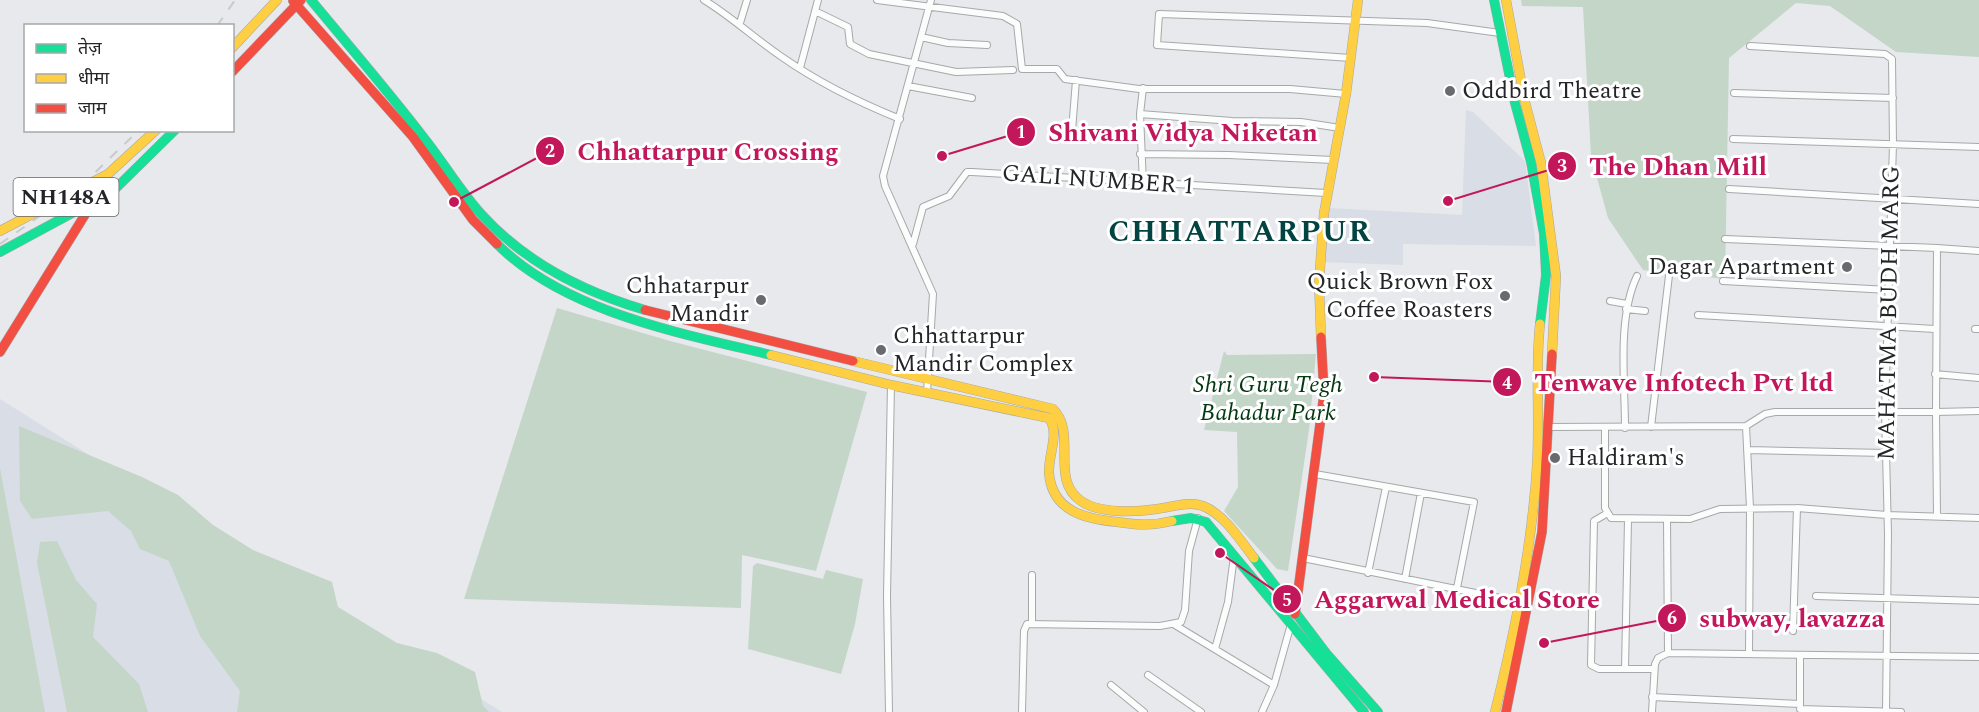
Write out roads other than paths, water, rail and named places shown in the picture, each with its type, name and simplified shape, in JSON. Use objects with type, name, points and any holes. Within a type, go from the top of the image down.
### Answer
[{"type":"main road","points":[[234,46],[277,0]]},
{"type":"main road","points":[[311,0],[424,136],[481,214],[531,258],[609,299],[715,329],[928,380],[1012,397],[1060,413],[1065,424],[1064,475],[1068,486],[1081,501],[1111,508],[1151,510],[1191,505],[1212,511],[1295,611],[1356,690],[1378,712]]},
{"type":"main road","points":[[1291,624],[1303,558],[1324,394],[1319,283],[1326,193],[1346,94],[1358,0]]},
{"type":"main road","points":[[1494,0],[1500,33],[1530,141],[1543,174],[1556,276],[1542,532],[1506,712]]},
{"type":"main road","points":[[1495,712],[1506,667],[1515,601],[1531,527],[1537,464],[1537,355],[1546,275],[1544,234],[1525,102],[1506,0]]},
{"type":"main road","points":[[234,70],[296,2],[413,137],[473,220],[502,250],[530,270],[605,309],[672,331],[891,385],[1050,418],[1054,428],[1050,478],[1064,509],[1075,515],[1099,521],[1147,526],[1187,517],[1198,518],[1206,522],[1364,712]]},
{"type":"main road","name":"NH148A","points":[[0,231],[87,186],[128,158],[154,132]]},
{"type":"main road","name":"NH148A","points":[[0,252],[91,205],[113,191],[173,132]]},
{"type":"main road","points":[[0,352],[30,299],[91,205],[87,186]]},
{"type":"main road","points":[[711,340],[715,329]]},
{"type":"street","points":[[704,0],[740,23],[779,56],[854,100],[900,118]]},
{"type":"street","points":[[740,23],[747,0]]},
{"type":"street","points":[[800,68],[818,0]]},
{"type":"street","points":[[877,0],[1003,16],[1017,24],[1023,69],[1057,69],[1065,79],[1143,88],[1290,89],[1346,94]]},
{"type":"street","points":[[927,392],[934,302],[931,284],[883,181],[921,37],[931,8],[931,0]]},
{"type":"street","points":[[815,11],[848,27],[850,44],[862,51],[956,72],[1013,70]]},
{"type":"street","points":[[1351,58],[1157,45],[1159,14],[1427,23],[1500,33]]},
{"type":"street","points":[[921,37],[948,43],[987,45]]},
{"type":"street","name":"MAHATMA BUDH MARG","points":[[1750,46],[1888,55],[1892,59],[1893,144],[1885,411],[1888,598],[1886,712]]},
{"type":"street","points":[[1072,131],[1076,80]]},
{"type":"street","points":[[908,86],[972,98]]},
{"type":"street","points":[[1143,88],[1140,114],[1143,184]]},
{"type":"street","points":[[1734,93],[1893,98]]},
{"type":"street","points":[[1140,114],[1232,121],[1301,122],[1340,128]]},
{"type":"street","points":[[1733,139],[1979,147]]},
{"type":"street","points":[[1140,154],[1333,160]]},
{"type":"street","name":"GALI NUMBER 1","points":[[913,244],[923,207],[949,196],[967,172],[1326,193]]},
{"type":"street","points":[[1729,189],[1979,204]]},
{"type":"street","points":[[1725,239],[1890,244],[1979,251]]},
{"type":"street","points":[[1937,248],[1935,330],[1937,516]]},
{"type":"street","points":[[1651,427],[1670,267]]},
{"type":"street","points":[[1625,428],[1627,306],[1637,276]]},
{"type":"street","points":[[1723,281],[1889,290]]},
{"type":"street","points":[[1610,301],[1645,311]]},
{"type":"street","points":[[1698,315],[1935,330]]},
{"type":"street","points":[[1935,374],[1979,378]]},
{"type":"street","points":[[889,712],[887,596],[891,385]]},
{"type":"street","points":[[1548,427],[1746,426],[1765,414],[1775,412],[1979,411]]},
{"type":"street","points":[[1746,426],[1750,508],[1749,654]]},
{"type":"street","points":[[1605,427],[1606,514]]},
{"type":"street","points":[[1747,450],[1886,453]]},
{"type":"street","points":[[1315,474],[1474,502],[1458,588]]},
{"type":"street","points":[[1368,573],[1386,487]]},
{"type":"street","points":[[1405,579],[1421,493]]},
{"type":"street","points":[[1606,514],[1611,518],[1628,520],[1700,518],[1720,509],[1797,508],[1887,515],[1979,518]]},
{"type":"street","points":[[1793,631],[1797,508]]},
{"type":"street","points":[[1606,514],[1594,521],[1590,659],[1594,668],[1654,669]]},
{"type":"street","points":[[1175,626],[1183,619],[1189,552],[1198,518]]},
{"type":"street","points":[[1668,519],[1668,653]]},
{"type":"street","points":[[1625,669],[1628,520]]},
{"type":"street","points":[[1215,649],[1228,602],[1234,555]]},
{"type":"street","points":[[1303,558],[1515,601]]},
{"type":"street","points":[[1022,712],[1024,631],[1032,622],[1032,574]]},
{"type":"street","points":[[1816,596],[1979,601]]},
{"type":"street","points":[[1032,622],[1175,626],[1274,685]]},
{"type":"street","points":[[1262,712],[1274,685],[1291,624]]},
{"type":"street","points":[[1652,712],[1654,669],[1658,658],[1668,653],[1979,657]]},
{"type":"street","points":[[1800,656],[1800,708]]},
{"type":"street","points":[[1148,675],[1201,712]]},
{"type":"street","points":[[1111,685],[1144,712]]},
{"type":"street","points":[[1652,697],[1800,708],[1901,712]]},
{"type":"street","points":[[1267,705],[1273,712]]},
{"type":"railway","points":[[218,24],[235,0]]},
{"type":"railway","points":[[0,244],[77,190],[137,132]]},
{"type":"place","name":"Oddbird Theatre","points":[[1450,91]]},
{"type":"place","name":"Shivani Vidya Niketan","points":[[942,156]]},
{"type":"place","name":"The Dhan Mill","points":[[1448,201]]},
{"type":"place","name":"Chhattarpur Crossing","points":[[454,202]]},
{"type":"place","name":"Dagar Apartment","points":[[1847,267]]},
{"type":"place","name":"Quick Brown Fox Coffee Roasters","points":[[1505,296]]},
{"type":"place","name":"Chhatarpur Mandir","points":[[761,300]]},
{"type":"place","name":"Chhattarpur Mandir Complex","points":[[881,350]]},
{"type":"place","name":"Tenwave Infotech Pvt ltd","points":[[1374,377]]},
{"type":"place","name":"Haldiram's","points":[[1555,458]]},
{"type":"place","name":"Aggarwal Medical Store","points":[[1220,553]]},
{"type":"place","name":"subway, lavazza","points":[[1544,643]]},
{"type":"district","name":"CHHATTARPUR","points":[[1240,232]]},
{"type":"park label","name":"Shri Guru Tegh Bahadur Park","points":[[1268,399]]}]
